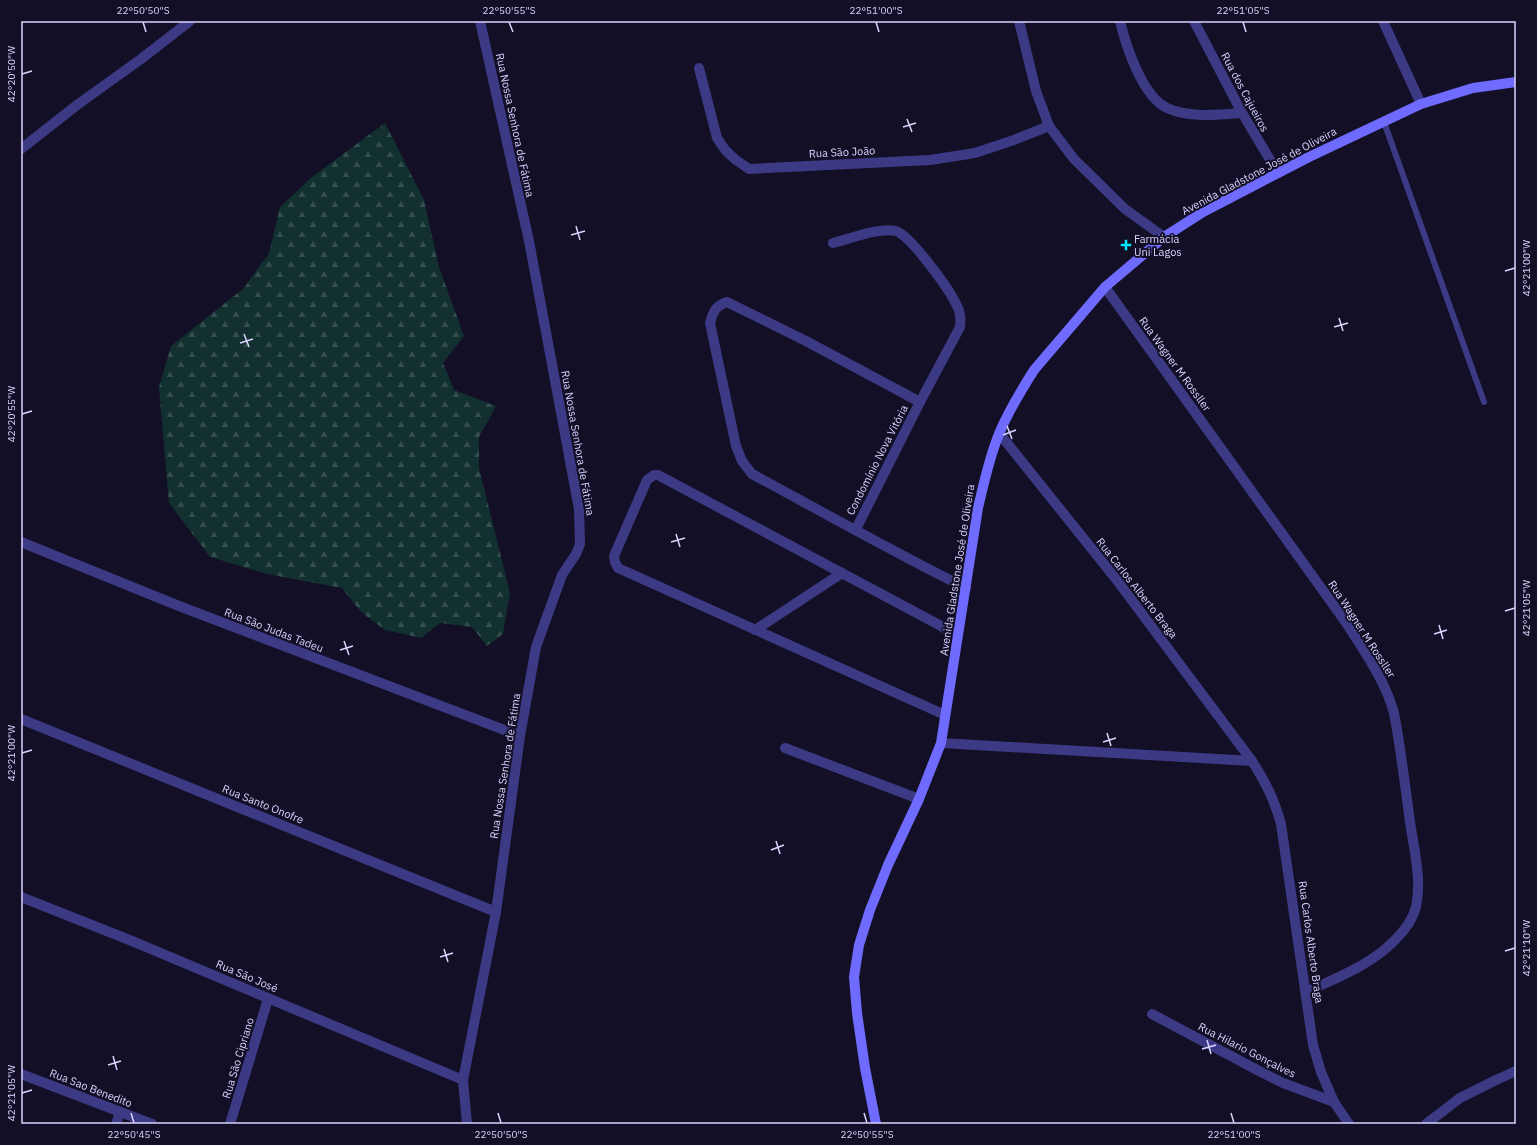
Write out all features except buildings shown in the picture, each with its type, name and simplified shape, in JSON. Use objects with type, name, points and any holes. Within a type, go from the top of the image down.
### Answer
[{"type":"main road","name":"Avenida Gladstone José de Oliveira","points":[[876,1124],[865,1068],[858,1020],[854,977],[859,945],[870,910],[888,865],[919,799],[941,743],[978,508],[986,473],[999,433],[1034,370],[1105,287],[1164,237],[1203,212],[1278,173],[1421,104],[1473,88],[1516,82]]},
{"type":"street","points":[[21,149],[77,105],[141,59],[190,21]]},
{"type":"street","name":"Rua Nossa Senhora de Fátima","points":[[467,1124],[463,1080],[496,912],[520,736],[536,647],[562,575],[576,554],[580,544],[580,515],[529,241],[480,21]]},
{"type":"street","points":[[1019,21],[1036,91],[1049,126],[1074,159],[1125,209],[1164,237]]},
{"type":"street","points":[[1120,21],[1124,36],[1139,73],[1153,98],[1166,108],[1188,114],[1215,115],[1242,113]]},
{"type":"street","name":"Rua dos Cajueiros","points":[[1194,21],[1242,113],[1278,173]]},
{"type":"street","points":[[1383,21],[1421,104]]},
{"type":"street","name":"Rua São João","points":[[699,68],[717,138],[726,151],[749,169],[945,158],[975,153],[1049,126]]},
{"type":"street","name":"Condomínio Nova Vitória","points":[[833,244],[884,230],[897,232],[908,240],[942,281],[957,306],[961,316],[960,327],[920,402],[856,529]]},
{"type":"street","name":"Rua Wagner M Rossller","points":[[1105,287],[1347,624],[1380,677],[1389,696],[1394,713],[1416,859],[1418,887],[1416,908],[1408,924],[1395,940],[1376,956],[1352,970],[1306,992]]},
{"type":"street","points":[[920,402],[727,302],[719,305],[713,312],[710,323],[736,446],[742,461],[752,474],[856,529],[905,558],[966,588]]},
{"type":"street","name":"Rua Carlos Alberto Braga","points":[[999,433],[1116,579],[1252,761],[1267,785],[1281,824],[1313,1045],[1321,1072],[1334,1102],[1349,1124]]},
{"type":"street","points":[[946,715],[618,568],[614,556],[647,480],[650,477],[658,475],[958,635]]},
{"type":"street","name":"Rua São Judas Tadeu","points":[[21,542],[179,606],[520,736]]},
{"type":"street","points":[[755,630],[842,573]]},
{"type":"street","name":"Rua Santo Onofre","points":[[21,718],[496,912]]},
{"type":"street","points":[[941,743],[1252,761]]},
{"type":"street","points":[[785,748],[919,799]]},
{"type":"street","name":"Rua São José","points":[[21,897],[132,941],[463,1080]]},
{"type":"street","name":"Rua São Cipriano","points":[[230,1124],[268,999]]},
{"type":"street","name":"Rua Hilario Gonçalves","points":[[1152,1014],[1283,1083],[1334,1102]]},
{"type":"street","points":[[1426,1124],[1440,1119],[1460,1098],[1516,1072]]},
{"type":"street","name":"Rua Sao Benedito","points":[[21,1074],[152,1124]]},
{"type":"street","points":[[116,1124],[120,1112]]},
{"type":"lane","points":[[1384,122],[1484,402]]},
{"type":"green space","points":[[385,123],[424,200],[439,267],[464,336],[443,363],[454,390],[496,406],[479,437],[479,468],[510,593],[503,634],[487,646],[472,627],[440,623],[421,638],[385,630],[361,612],[342,588],[267,574],[210,557],[169,503],[159,387],[171,346],[244,288],[269,253],[280,207],[312,177]]},
{"type":"place","name":"Farmácia Uni Lagos","points":[[1126,245]]}]
